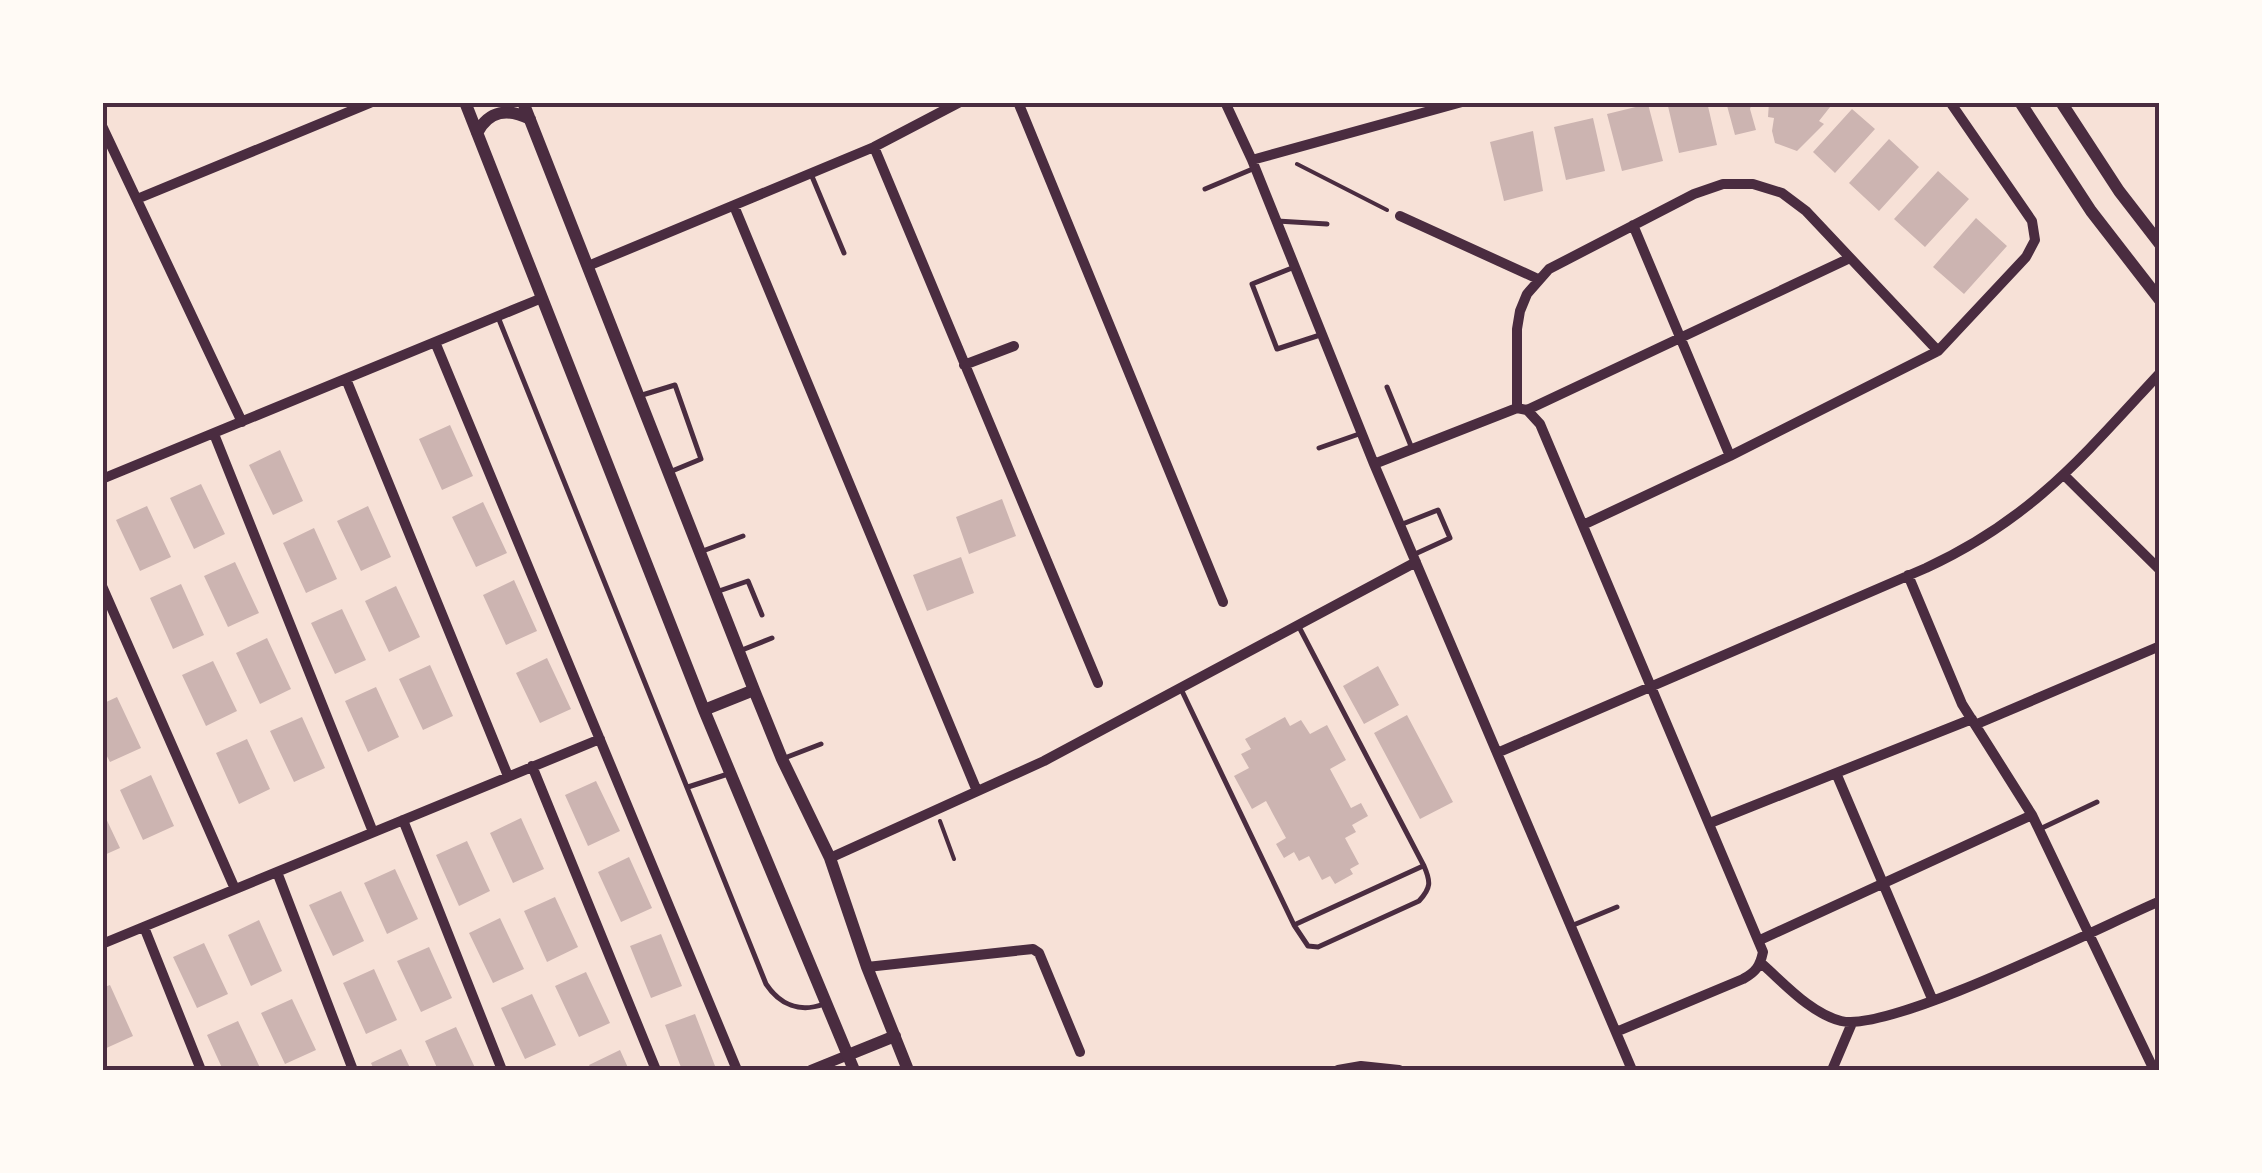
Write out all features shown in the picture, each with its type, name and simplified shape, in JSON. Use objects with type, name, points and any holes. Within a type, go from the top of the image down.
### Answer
[{"type":"street","points":[[464,102],[704,710],[854,1070]]},
{"type":"street","points":[[523,102],[782,759],[830,858],[908,1070]]},
{"type":"street","points":[[1018,102],[1223,602]]},
{"type":"street","points":[[1225,102],[1632,1070]]},
{"type":"street","points":[[1253,164],[1276,154],[1462,102]]},
{"type":"street","points":[[1584,525],[1938,352],[2032,249],[2035,230],[1950,102]]},
{"type":"street","points":[[2020,102],[2091,211],[2160,300]]},
{"type":"street","points":[[2061,102],[2160,244]]},
{"type":"street","points":[[137,198],[370,103]]},
{"type":"street","points":[[588,266],[874,147],[954,104]]},
{"type":"street","points":[[477,133],[488,119],[504,112],[530,119]]},
{"type":"street","points":[[102,126],[242,422]]},
{"type":"street","points":[[874,147],[1098,682]]},
{"type":"street","points":[[1616,1032],[1754,973],[1761,963],[1760,940],[1540,424],[1522,409],[1517,329],[1527,294],[1538,279],[1562,261],[1694,194],[1723,184],[1753,184],[1782,193],[1806,211],[1938,352]]},
{"type":"street","points":[[734,206],[977,792]]},
{"type":"street","points":[[1400,216],[1538,279]]},
{"type":"street","points":[[1633,225],[1730,456]]},
{"type":"street","points":[[1374,464],[1522,409],[1850,258]]},
{"type":"street","points":[[102,479],[542,298]]},
{"type":"street","points":[[436,342],[737,1070]]},
{"type":"street","points":[[964,365],[1014,346]]},
{"type":"street","points":[[1497,754],[1908,576],[1986,538],[2065,476],[2160,373]]},
{"type":"street","points":[[346,379],[508,776]]},
{"type":"street","points":[[214,434],[373,832]]},
{"type":"street","points":[[2065,476],[2160,570]]},
{"type":"street","points":[[830,858],[1044,761],[1414,558]]},
{"type":"street","points":[[1908,576],[1962,704],[2032,815],[2154,1070]]},
{"type":"street","points":[[102,586],[235,889]]},
{"type":"street","points":[[1710,822],[2160,646]]},
{"type":"street","points":[[704,710],[754,690]]},
{"type":"street","points":[[102,944],[600,739]]},
{"type":"street","points":[[532,766],[656,1070]]},
{"type":"street","points":[[1836,772],[1932,1001]]},
{"type":"street","points":[[1760,940],[2032,815]]},
{"type":"street","points":[[403,820],[502,1070]]},
{"type":"street","points":[[276,872],[353,1070]]},
{"type":"street","points":[[1761,963],[1825,1015],[1852,1023],[1879,1020],[1932,1001],[2160,901]]},
{"type":"street","points":[[144,927],[201,1070]]},
{"type":"street","points":[[867,966],[1033,949],[1080,1052]]},
{"type":"street","points":[[1832,1070],[1852,1023]]},
{"type":"street","points":[[812,1070],[895,1036]]},
{"type":"street","points":[[1338,1070],[1361,1066],[1399,1070]]},
{"type":"lane","points":[[1205,189],[1253,164]]},
{"type":"lane","points":[[811,174],[844,253]]},
{"type":"lane","points":[[1277,222],[1327,224]]},
{"type":"lane","points":[[1295,267],[1252,284],[1265,317],[1279,350],[1322,334]]},
{"type":"lane","points":[[498,317],[766,984],[780,1000],[798,1008],[827,1002]]},
{"type":"lane","points":[[639,396],[675,386],[701,458],[669,472]]},
{"type":"lane","points":[[1386,387],[1412,449]]},
{"type":"lane","points":[[1320,448],[1362,433]]},
{"type":"lane","points":[[1400,525],[1438,510],[1450,538],[1414,558]]},
{"type":"lane","points":[[700,552],[743,536]]},
{"type":"lane","points":[[716,592],[748,581],[762,615]]},
{"type":"lane","points":[[1181,689],[1303,941],[1312,948],[1318,947],[1419,901],[1428,892],[1430,882],[1424,866],[1298,625]]},
{"type":"lane","points":[[739,651],[772,638]]},
{"type":"lane","points":[[782,759],[821,744]]},
{"type":"lane","points":[[688,787],[730,773]]},
{"type":"lane","points":[[2039,830],[2098,802]]},
{"type":"lane","points":[[1294,925],[1424,866]]},
{"type":"lane","points":[[1571,926],[1618,907]]},
{"type":"path","points":[[1276,154],[1400,216]]},
{"type":"path","points":[[936,810],[954,860]]},
{"type":"building","points":[[1667,102],[1707,102],[1717,145],[1679,153]]},
{"type":"building","points":[[1726,102],[1752,102],[1756,130],[1735,135]]},
{"type":"building","points":[[1769,102],[1834,102],[1819,121],[1824,124],[1797,151],[1775,143],[1774,118],[1768,117]]},
{"type":"building","points":[[1648,104],[1663,161],[1622,171],[1607,114]]},
{"type":"building","points":[[1852,109],[1875,129],[1835,173],[1813,152]]},
{"type":"building","points":[[1593,118],[1605,171],[1566,180],[1554,127]]},
{"type":"building","points":[[1533,131],[1543,191],[1504,201],[1490,142]]},
{"type":"building","points":[[1889,139],[1919,167],[1879,211],[1849,183]]},
{"type":"building","points":[[1938,171],[1969,199],[1925,247],[1894,219]]},
{"type":"building","points":[[1976,218],[2007,246],[1964,294],[1933,267]]},
{"type":"building","points":[[450,425],[473,476],[442,490],[419,439]]},
{"type":"building","points":[[280,450],[303,501],[273,515],[249,465]]},
{"type":"building","points":[[201,484],[225,534],[194,549],[170,498]]},
{"type":"building","points":[[1002,499],[1016,536],[969,554],[956,517]]},
{"type":"building","points":[[483,502],[507,553],[476,567],[452,517]]},
{"type":"building","points":[[147,506],[171,557],[140,571],[116,520]]},
{"type":"building","points":[[368,506],[391,557],[361,571],[337,521]]},
{"type":"building","points":[[314,528],[337,579],[306,593],[283,543]]},
{"type":"building","points":[[961,557],[974,593],[927,611],[913,575]]},
{"type":"building","points":[[235,562],[259,613],[228,627],[204,576]]},
{"type":"building","points":[[514,580],[537,631],[506,645],[483,595]]},
{"type":"building","points":[[181,584],[204,635],[173,649],[150,598]]},
{"type":"building","points":[[396,586],[420,637],[389,652],[365,601]]},
{"type":"building","points":[[342,609],[366,660],[335,674],[311,623]]},
{"type":"building","points":[[267,638],[291,689],[260,704],[236,653]]},
{"type":"building","points":[[547,658],[571,709],[540,723],[516,673]]},
{"type":"building","points":[[213,661],[237,711],[206,726],[182,675]]},
{"type":"building","points":[[430,665],[453,716],[423,730],[399,679]]},
{"type":"building","points":[[1378,666],[1399,705],[1364,724],[1343,686]]},
{"type":"building","points":[[376,687],[399,737],[368,752],[345,701]]},
{"type":"building","points":[[117,697],[141,748],[110,762],[102,747],[102,704]]},
{"type":"building","points":[[1407,715],[1453,802],[1420,819],[1374,733]]},
{"type":"building","points":[[302,717],[325,768],[294,782],[270,731]]},
{"type":"building","points":[[1285,717],[1290,726],[1301,720],[1310,734],[1327,725],[1346,760],[1330,769],[1351,808],[1361,803],[1368,816],[1352,825],[1356,832],[1345,838],[1359,864],[1350,869],[1353,874],[1335,884],[1330,876],[1322,880],[1309,856],[1299,861],[1294,852],[1284,858],[1276,844],[1286,838],[1266,801],[1252,809],[1234,776],[1249,768],[1241,754],[1251,749],[1245,739]]},
{"type":"building","points":[[247,739],[270,789],[239,804],[216,753]]},
{"type":"building","points":[[151,775],[174,826],[143,840],[120,790]]},
{"type":"building","points":[[596,781],[620,831],[588,846],[565,795]]},
{"type":"building","points":[[102,810],[120,848],[102,856]]},
{"type":"building","points":[[521,818],[544,869],[513,883],[490,833]]},
{"type":"building","points":[[467,841],[490,891],[459,906],[436,855]]},
{"type":"building","points":[[629,857],[652,908],[621,922],[598,872]]},
{"type":"building","points":[[395,869],[418,919],[387,934],[364,883]]},
{"type":"building","points":[[341,891],[364,941],[333,956],[309,905]]},
{"type":"building","points":[[555,897],[578,947],[547,962],[524,911]]},
{"type":"building","points":[[500,918],[524,969],[493,983],[469,933]]},
{"type":"building","points":[[259,920],[282,971],[251,986],[228,935]]},
{"type":"building","points":[[661,934],[682,986],[651,998],[630,946]]},
{"type":"building","points":[[204,943],[228,994],[197,1008],[173,957]]},
{"type":"building","points":[[429,947],[452,998],[421,1012],[397,961]]},
{"type":"building","points":[[374,969],[397,1020],[366,1034],[343,983]]},
{"type":"building","points":[[586,972],[610,1023],[579,1037],[555,986]]},
{"type":"building","points":[[110,985],[133,1036],[102,1050],[102,988]]},
{"type":"building","points":[[532,994],[556,1045],[525,1059],[501,1008]]},
{"type":"building","points":[[292,999],[316,1050],[285,1064],[261,1013]]},
{"type":"building","points":[[695,1014],[715,1066],[682,1070],[665,1025]]},
{"type":"building","points":[[238,1021],[261,1070],[223,1070],[207,1035]]},
{"type":"building","points":[[456,1027],[476,1070],[438,1070],[425,1041]]},
{"type":"building","points":[[401,1049],[411,1070],[374,1070],[371,1063]]},
{"type":"building","points":[[620,1050],[629,1070],[592,1070],[589,1065]]}]
